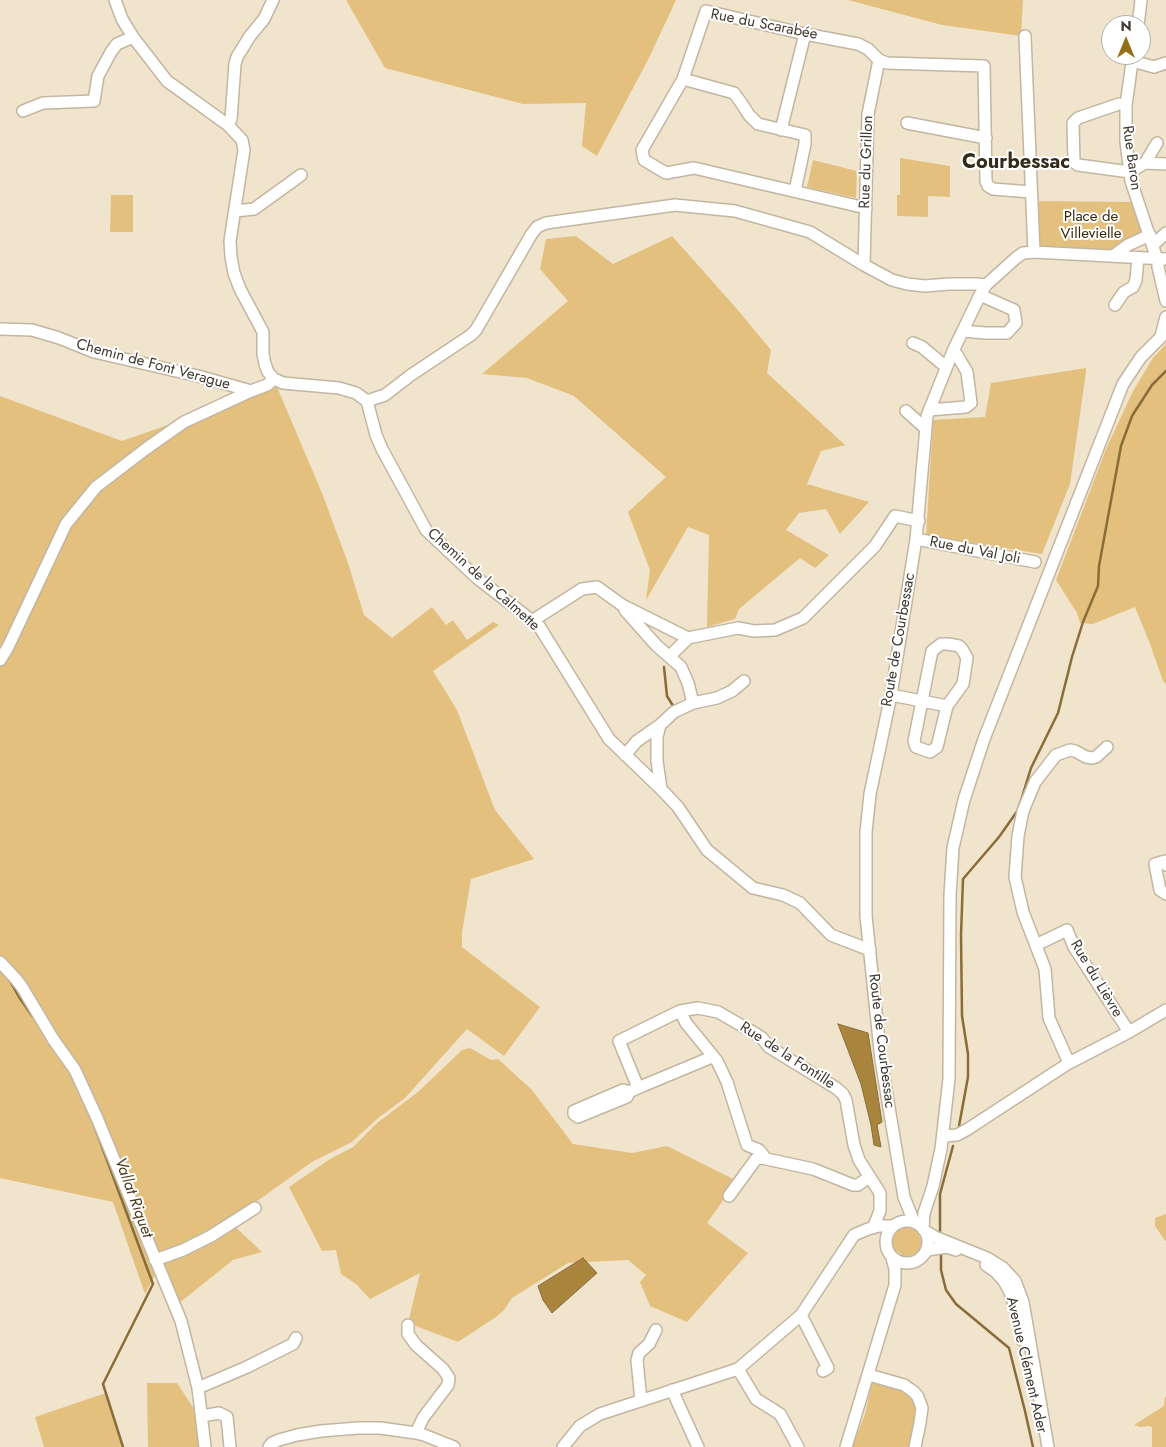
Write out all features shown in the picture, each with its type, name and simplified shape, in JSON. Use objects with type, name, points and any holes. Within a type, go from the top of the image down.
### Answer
[{"type":"street","points":[[115,0],[122,20],[167,81],[228,125],[242,140],[244,150],[230,241],[231,257],[240,289],[263,332],[263,354],[268,372],[274,379],[283,383],[339,388],[356,393],[367,401],[385,395],[411,375],[471,336],[530,235],[537,227],[546,223],[675,204],[735,211],[810,232],[892,280],[925,286],[976,284],[1014,310],[1016,323],[1007,333],[963,331]]},
{"type":"street","points":[[228,125],[231,119],[237,57],[250,36],[264,19],[273,0]]},
{"type":"street","points":[[1139,15],[1141,0]]},
{"type":"street","name":"Rue du Scarabée","points":[[866,208],[694,168],[666,173],[644,160],[642,150],[683,79],[706,11],[858,44],[868,49],[879,60],[887,63],[984,66],[986,181],[988,186],[993,189],[1031,192]]},
{"type":"street","points":[[781,130],[805,34]]},
{"type":"street","points":[[1025,36],[1034,252]]},
{"type":"street","points":[[22,111],[43,103],[94,101],[98,76],[112,52],[117,44],[133,37]]},
{"type":"street","name":"Rue du Grillon","points":[[864,265],[868,114],[879,60]]},
{"type":"street","points":[[1149,65],[1154,67],[1166,63]]},
{"type":"street","name":"Rue Baron","points":[[1132,65],[1126,105],[1126,142],[1131,181],[1151,240],[1160,260],[1158,266],[1166,301]]},
{"type":"street","points":[[683,79],[734,93],[749,115],[758,124],[805,136],[795,191]]},
{"type":"street","points":[[1126,105],[1119,104],[1086,115],[1078,118],[1073,123],[1074,162],[1078,165],[1130,172],[1145,163],[1157,143]]},
{"type":"street","points":[[907,123],[986,138]]},
{"type":"street","points":[[1145,163],[1166,164]]},
{"type":"street","points":[[235,211],[254,209],[301,175]]},
{"type":"street","points":[[1113,256],[1128,245],[1151,240],[1166,233]]},
{"type":"street","name":"Route de Courbessac","points":[[919,1226],[904,1197],[881,1060],[866,916],[866,832],[870,794],[891,695],[919,521],[927,416],[953,351],[983,290],[1023,253],[1113,256],[1160,260]]},
{"type":"street","points":[[1115,305],[1124,292],[1133,287],[1136,280],[1138,258]]},
{"type":"street","points":[[1160,260],[1166,271]]},
{"type":"street","points":[[919,1226],[933,1186],[943,1136],[949,1078],[950,895],[953,848],[964,800],[984,739],[1123,384],[1141,357],[1164,334],[1166,317]]},
{"type":"street","name":"Chemin de Font Verague","points":[[0,329],[32,330],[94,352],[198,376],[251,391],[267,385],[274,379]]},
{"type":"street","points":[[913,343],[922,347],[946,367]]},
{"type":"street","points":[[929,410],[966,407],[971,403],[967,372],[953,351]]},
{"type":"street","points":[[0,660],[8,647],[66,524],[96,486],[184,422],[251,391]]},
{"type":"street","name":"Chemin de la Calmette","points":[[367,401],[376,436],[426,530],[477,578],[538,626],[609,738],[678,808],[707,850],[753,888],[783,895],[800,903],[831,935],[870,950]]},
{"type":"street","points":[[906,411],[925,428]]},
{"type":"street","points":[[670,656],[688,638],[738,628],[754,631],[775,630],[803,618],[875,546],[895,516],[919,521]]},
{"type":"street","name":"Rue du Val Joli","points":[[916,539],[1035,562]]},
{"type":"street","points":[[532,621],[582,589],[597,587],[622,606],[688,638]]},
{"type":"street","points":[[622,606],[656,645],[681,667],[688,683],[693,703]]},
{"type":"street","points":[[940,644],[959,646],[967,658],[963,684],[946,706],[937,747],[930,752],[916,747],[914,741],[932,652],[940,644]]},
{"type":"street","points":[[625,755],[637,741],[660,725],[674,712],[693,703],[724,695],[744,681]]},
{"type":"street","points":[[891,695],[946,706]]},
{"type":"street","points":[[660,725],[657,737],[657,753],[661,789]]},
{"type":"street","points":[[1069,1063],[1049,1018],[1045,970],[1023,912],[1015,877],[1018,836],[1026,799],[1035,782],[1056,755],[1070,750],[1086,757],[1096,758],[1107,748]]},
{"type":"street","points":[[1166,865],[1165,861],[1155,864],[1160,890],[1166,894]]},
{"type":"street","name":"Rue du Lièvre","points":[[1036,945],[1067,930],[1074,947],[1129,1032]]},
{"type":"street","points":[[0,962],[16,978],[53,1039],[75,1070],[97,1118],[181,1321],[198,1388],[205,1447]]},
{"type":"street","name":"Rue de la Fontille","points":[[712,1057],[635,1089],[637,1085],[619,1041],[680,1011],[698,1008],[718,1012],[762,1038],[769,1047],[836,1088],[843,1094],[846,1100],[854,1145],[859,1160],[880,1193],[880,1206],[872,1215],[873,1228]]},
{"type":"street","points":[[943,1136],[957,1135],[968,1130],[1069,1063],[1129,1032],[1166,1010]]},
{"type":"street","points":[[680,1011],[686,1022],[717,1061],[727,1082],[747,1145],[759,1150],[763,1155],[762,1158]]},
{"type":"street","points":[[729,1196],[756,1158],[812,1169],[853,1186],[858,1185],[869,1177]]},
{"type":"street","name":"Route de Courbessac","points":[[895,1225],[900,1216],[904,1197]]},
{"type":"street","points":[[155,1260],[183,1250],[211,1236],[255,1208]]},
{"type":"street","points":[[846,1447],[895,1285],[907,1267],[923,1256],[927,1250],[928,1237],[919,1226],[902,1221],[888,1231],[885,1245]]},
{"type":"street","points":[[563,1447],[580,1426],[600,1414],[738,1369],[801,1315],[854,1235],[879,1226],[895,1225]]},
{"type":"street","name":"Avenue Clément Ader","points":[[919,1226],[935,1237],[988,1258],[1004,1268],[1015,1281],[1023,1302],[1046,1447]]},
{"type":"street","points":[[873,1228],[875,1234],[881,1239],[892,1258],[905,1264],[912,1263]]},
{"type":"street","name":"Avenue Clément Ader","points":[[927,1250],[946,1247],[963,1252],[990,1267],[1004,1281],[1015,1307],[1046,1447]]},
{"type":"street","points":[[892,1258],[895,1285]]},
{"type":"street","points":[[801,1315],[828,1368],[823,1370]]},
{"type":"street","points":[[408,1325],[408,1334],[416,1345],[444,1369],[449,1378],[448,1385],[424,1418],[416,1433]]},
{"type":"street","points":[[640,1400],[637,1360],[639,1353],[649,1344],[656,1330]]},
{"type":"street","points":[[198,1388],[247,1367],[295,1341]]},
{"type":"street","points":[[738,1369],[756,1399],[780,1414],[798,1447]]},
{"type":"street","points":[[869,1375],[904,1385],[914,1392],[921,1402],[922,1408],[915,1447]]},
{"type":"street","points":[[672,1390],[698,1447]]},
{"type":"street","points":[[202,1416],[219,1413],[227,1417],[227,1443]]},
{"type":"street","points":[[269,1447],[272,1443],[279,1440],[320,1431],[358,1428],[380,1428],[416,1433],[454,1447]]},
{"type":"green space","points":[[346,0],[676,0],[649,58],[597,156],[582,146],[586,103],[523,104],[385,68]]},
{"type":"green space","points":[[848,0],[1023,0],[1021,36],[942,25]]},
{"type":"green space","points":[[900,158],[950,166],[950,197],[928,196],[928,217],[897,216],[897,195],[900,195]]},
{"type":"green space","points":[[813,160],[857,171],[856,198],[807,187]]},
{"type":"green space","points":[[111,195],[133,195],[133,232],[110,232]]},
{"type":"green space","name":"Place de Villevielle","points":[[1039,201],[1131,202],[1144,230],[1114,250],[1044,248],[1039,244]]},
{"type":"green space","points":[[576,236],[613,264],[672,236],[771,350],[767,373],[845,445],[821,451],[807,484],[869,502],[840,534],[826,509],[799,513],[786,530],[829,555],[815,568],[800,558],[739,609],[735,619],[707,627],[709,535],[688,527],[646,600],[650,570],[628,512],[666,477],[574,396],[527,378],[482,374],[568,301],[540,269],[546,239]]},
{"type":"green space","points":[[1166,344],[1166,684],[1163,681],[1135,607],[1093,624],[1080,623],[1077,613],[1056,580],[1106,449],[1133,391],[1153,358]]},
{"type":"green space","points":[[1086,368],[1070,484],[1042,554],[926,536],[933,420],[985,417],[991,383]]},
{"type":"green space","points":[[277,387],[322,493],[348,563],[364,615],[392,638],[432,607],[446,625],[453,620],[467,640],[493,622],[499,625],[433,671],[457,710],[495,810],[534,859],[471,879],[462,933],[462,947],[540,1007],[504,1056],[467,1029],[405,1098],[377,1119],[352,1142],[312,1162],[229,1221],[262,1252],[233,1260],[178,1304],[160,1266],[145,1294],[113,1202],[0,1178],[0,396],[122,441]]},
{"type":"green space","points":[[470,1048],[491,1060],[498,1059],[532,1090],[573,1144],[632,1153],[667,1146],[737,1181],[707,1223],[748,1253],[687,1322],[650,1306],[640,1282],[646,1275],[628,1260],[568,1263],[512,1298],[504,1310],[496,1317],[458,1342],[408,1323],[420,1273],[370,1299],[356,1284],[341,1274],[336,1250],[322,1251],[289,1187],[330,1159],[353,1147],[377,1123],[418,1092],[462,1050]]},
{"type":"green space","points":[[1166,1214],[1166,1242],[1155,1226],[1155,1218]]},
{"type":"green space","points":[[906,1226],[917,1231],[922,1243],[919,1250],[913,1256],[901,1258],[901,1254],[895,1250],[892,1251],[890,1238],[892,1240],[892,1234],[895,1231]]},
{"type":"green space","points":[[147,1383],[177,1383],[196,1412],[199,1447],[148,1447]]},
{"type":"green space","points":[[872,1383],[902,1391],[912,1398],[917,1413],[911,1447],[852,1447],[865,1414]]},
{"type":"green space","points":[[106,1393],[122,1447],[44,1447],[35,1417]]},
{"type":"green space","points":[[1165,1397],[1166,1447],[1152,1447],[1152,1427],[1134,1425],[1164,1406]]},
{"type":"shaded area","points":[[838,1024],[868,1033],[882,1122],[877,1125],[881,1147],[874,1145],[861,1084]]},
{"type":"shaded area","points":[[583,1258],[597,1273],[552,1313],[543,1300],[538,1286]]},
{"type":"waterway","points":[[959,1126],[968,1077],[968,1054],[962,1016],[961,935],[963,879],[999,837],[1018,810],[1031,768],[1058,713],[1083,622],[1098,586],[1099,566],[1121,446],[1132,416],[1152,385],[1166,371]]},
{"type":"waterway","points":[[664,667],[667,696],[675,709]]},
{"type":"waterway","name":"Vallat Riquet","points":[[9,979],[33,1017]]},
{"type":"waterway","name":"Vallat Riquet","points":[[94,1125],[153,1284],[103,1384],[123,1447]]},
{"type":"waterway","points":[[940,1235],[940,1194],[953,1146]]},
{"type":"waterway","points":[[941,1252],[941,1270],[946,1290],[956,1304],[1009,1348],[1033,1447]]},
{"type":"district","name":"Courbessac","points":[[1016,163]]}]
